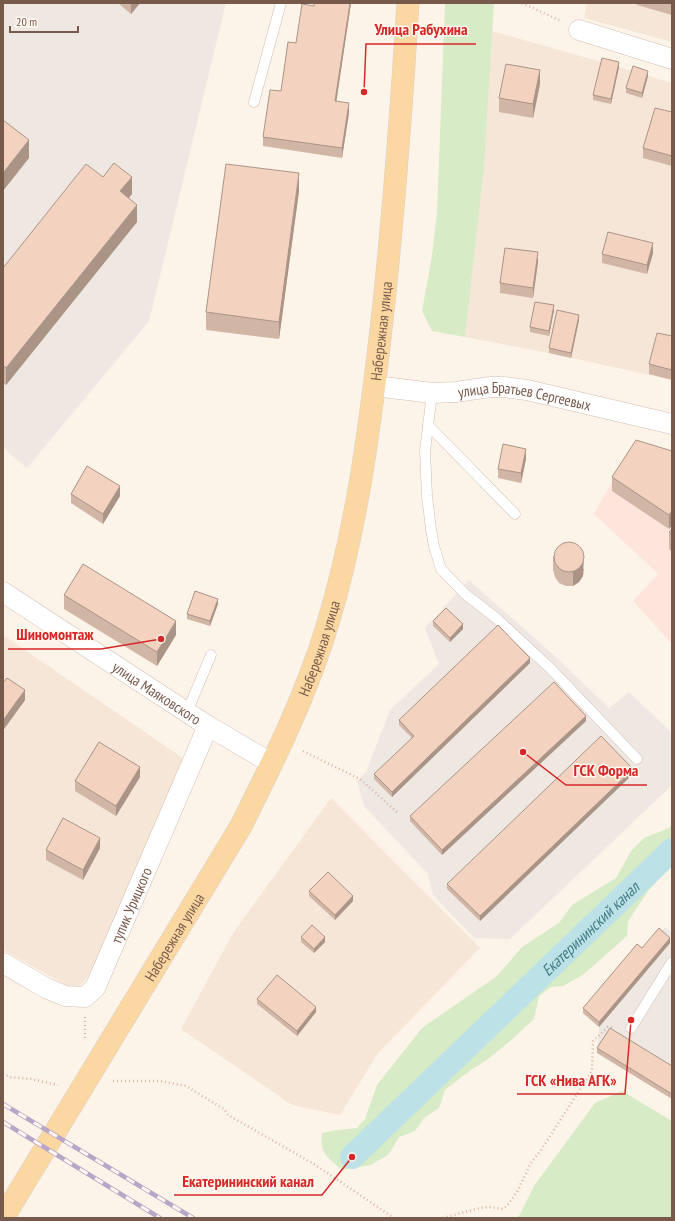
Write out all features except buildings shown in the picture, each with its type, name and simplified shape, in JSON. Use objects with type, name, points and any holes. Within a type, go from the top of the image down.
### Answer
[{"type":"main road","name":"Набережная улица","points":[[3,1218],[241,826],[273,764],[291,723],[328,624],[343,568],[368,434],[375,386],[386,285],[403,84],[408,3]]},
{"type":"street","points":[[579,30],[672,59]]},
{"type":"street","name":"улица Братьев Сергеевых","points":[[375,386],[432,393],[503,387],[527,390],[672,424]]},
{"type":"street","name":"улица Маяковского","points":[[3,592],[208,726],[273,764]]},
{"type":"street","name":"тупик Урицкого","points":[[3,963],[46,988],[65,996],[85,997],[95,988],[208,726]]},
{"type":"lane","points":[[254,102],[281,3]]},
{"type":"lane","points":[[432,393],[426,451],[427,496],[433,540],[442,568],[465,594],[496,618],[550,668],[637,759]]},
{"type":"lane","points":[[428,425],[515,514]]},
{"type":"lane","points":[[187,712],[211,655]]},
{"type":"lane","points":[[631,1028],[672,962]]},
{"type":"path","points":[[522,3],[579,30]]},
{"type":"path","points":[[303,751],[360,779],[398,813]]},
{"type":"path","points":[[443,1218],[480,1208],[489,1207],[503,1209],[507,1206],[517,1192],[531,1163],[592,1071],[593,1041],[599,1036]]},
{"type":"path","points":[[3,1074],[10,1077],[31,1079],[59,1085]]},
{"type":"path","points":[[113,1081],[160,1081],[186,1086],[224,1109],[228,1115],[314,1164],[394,1218]]},
{"type":"shaded area","points":[[3,3],[226,3],[149,321],[27,468],[3,448]]},
{"type":"shaded area","points":[[587,3],[672,3],[672,42],[584,18]]},
{"type":"shaded area","points":[[492,31],[672,83],[672,380],[549,353],[465,337],[484,169]]},
{"type":"shaded area","points":[[634,442],[672,452],[672,644],[633,601],[658,574],[594,514]]},
{"type":"shaded area","points":[[469,580],[558,659],[609,708],[629,692],[672,733],[672,785],[510,939],[474,938],[433,895],[428,874],[364,806],[357,781],[366,772],[390,710],[439,664],[425,628]]},
{"type":"shaded area","points":[[3,635],[193,765],[196,776],[87,978],[77,987],[68,986],[3,950]]},
{"type":"shaded area","points":[[331,798],[480,948],[378,1053],[340,1115],[292,1105],[181,1029],[233,933]]},
{"type":"shaded area","points":[[665,927],[672,933],[672,1099],[597,1053],[599,1027],[583,1013],[642,953]]},
{"type":"green space","points":[[445,3],[494,3],[484,169],[465,337],[432,331],[422,311],[432,256],[437,213]]},
{"type":"green space","points":[[672,824],[672,864],[649,890],[628,921],[627,936],[584,974],[563,986],[551,987],[539,996],[534,1019],[488,1059],[445,1090],[439,1108],[424,1118],[415,1131],[399,1137],[389,1154],[371,1165],[342,1170],[329,1158],[322,1146],[322,1133],[357,1128],[365,1119],[377,1085],[422,1028],[497,976],[522,947],[559,923],[572,905],[616,878],[631,851],[644,838],[669,828]]},
{"type":"green space","points":[[622,1091],[672,1121],[672,1218],[514,1218],[519,1216],[534,1186],[595,1103]]},
{"type":"waterway","name":"Екатерининский канал","points":[[352,1157],[672,850]]},
{"type":"railway","points":[[3,1104],[193,1218]]},
{"type":"railway","points":[[3,1122],[160,1218]]},
{"type":"place","name":"Улица Рабухина","points":[[364,92]]},
{"type":"place","name":"Шиномонтаж","points":[[161,639]]},
{"type":"place","name":"ГСК Форма","points":[[523,752]]},
{"type":"place","name":"ГСК «Нива АГК»","points":[[631,1020]]},
{"type":"place","name":"Екатерининский канал","points":[[352,1157]]}]
